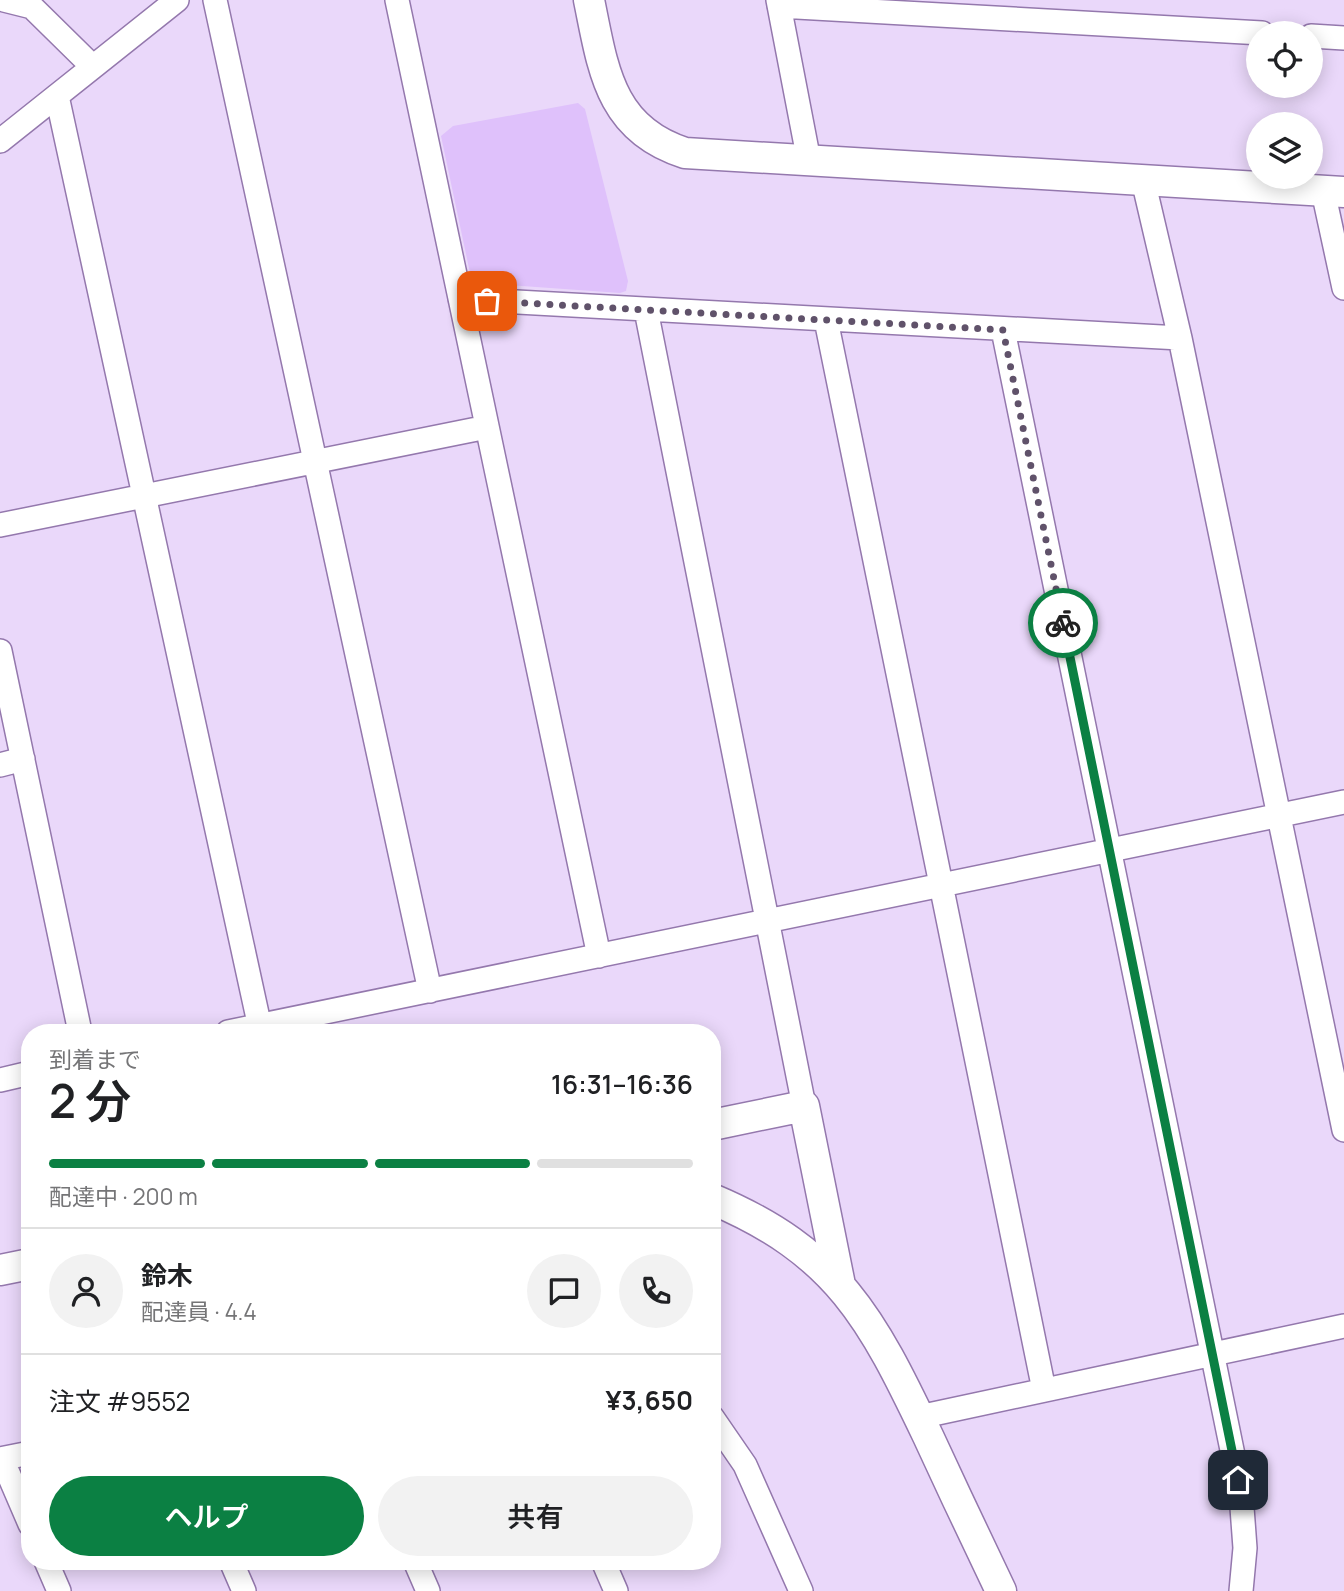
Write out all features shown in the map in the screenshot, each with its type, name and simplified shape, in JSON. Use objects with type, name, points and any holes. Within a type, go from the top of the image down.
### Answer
[{"type":"street","points":[[4,0],[32,7],[93,67]]},
{"type":"street","points":[[0,141],[177,0]]},
{"type":"street","points":[[215,0],[430,991]]},
{"type":"street","points":[[397,0],[599,956]]},
{"type":"street","points":[[589,0],[610,87],[627,117],[646,134],[685,153],[1334,191],[1344,288]]},
{"type":"street","points":[[809,161],[778,3],[1246,32]]},
{"type":"street","points":[[1323,37],[1344,38]]},
{"type":"street","points":[[57,96],[259,1024]]},
{"type":"street","points":[[1143,180],[1180,338],[1344,1130]]},
{"type":"street","points":[[460,299],[1180,338]]},
{"type":"street","points":[[646,310],[840,1285]]},
{"type":"street","points":[[826,320],[1044,1390]]},
{"type":"street","points":[[1003,330],[1244,1521],[1241,1591]]},
{"type":"street","points":[[0,525],[487,426]]},
{"type":"street","points":[[0,651],[78,1024]]},
{"type":"street","points":[[0,765],[23,759]]},
{"type":"street","points":[[282,1024],[1344,802]]},
{"type":"street","points":[[0,1080],[21,1075]]},
{"type":"street","points":[[721,1123],[804,1106]]},
{"type":"street","points":[[721,1204],[784,1236],[840,1285],[880,1339],[1001,1591]]},
{"type":"street","points":[[0,1270],[21,1266]]},
{"type":"street","points":[[919,1417],[1344,1326]]},
{"type":"street","points":[[721,1430],[745,1465],[801,1591]]},
{"type":"street","points":[[21,1455],[1,1459],[21,1504]]},
{"type":"street","points":[[50,1570],[59,1591]]},
{"type":"street","points":[[235,1570],[244,1591]]},
{"type":"street","points":[[419,1570],[428,1591]]},
{"type":"street","points":[[607,1570],[617,1591]]},
{"type":"shaded area","points":[[578,103],[585,109],[628,281],[626,291],[620,293],[480,283],[470,273],[441,136],[453,126]]},
{"type":"way so far","points":[[487,301],[1003,330],[1063,623]]},
{"type":"route","points":[[1063,623],[1238,1480]]}]
